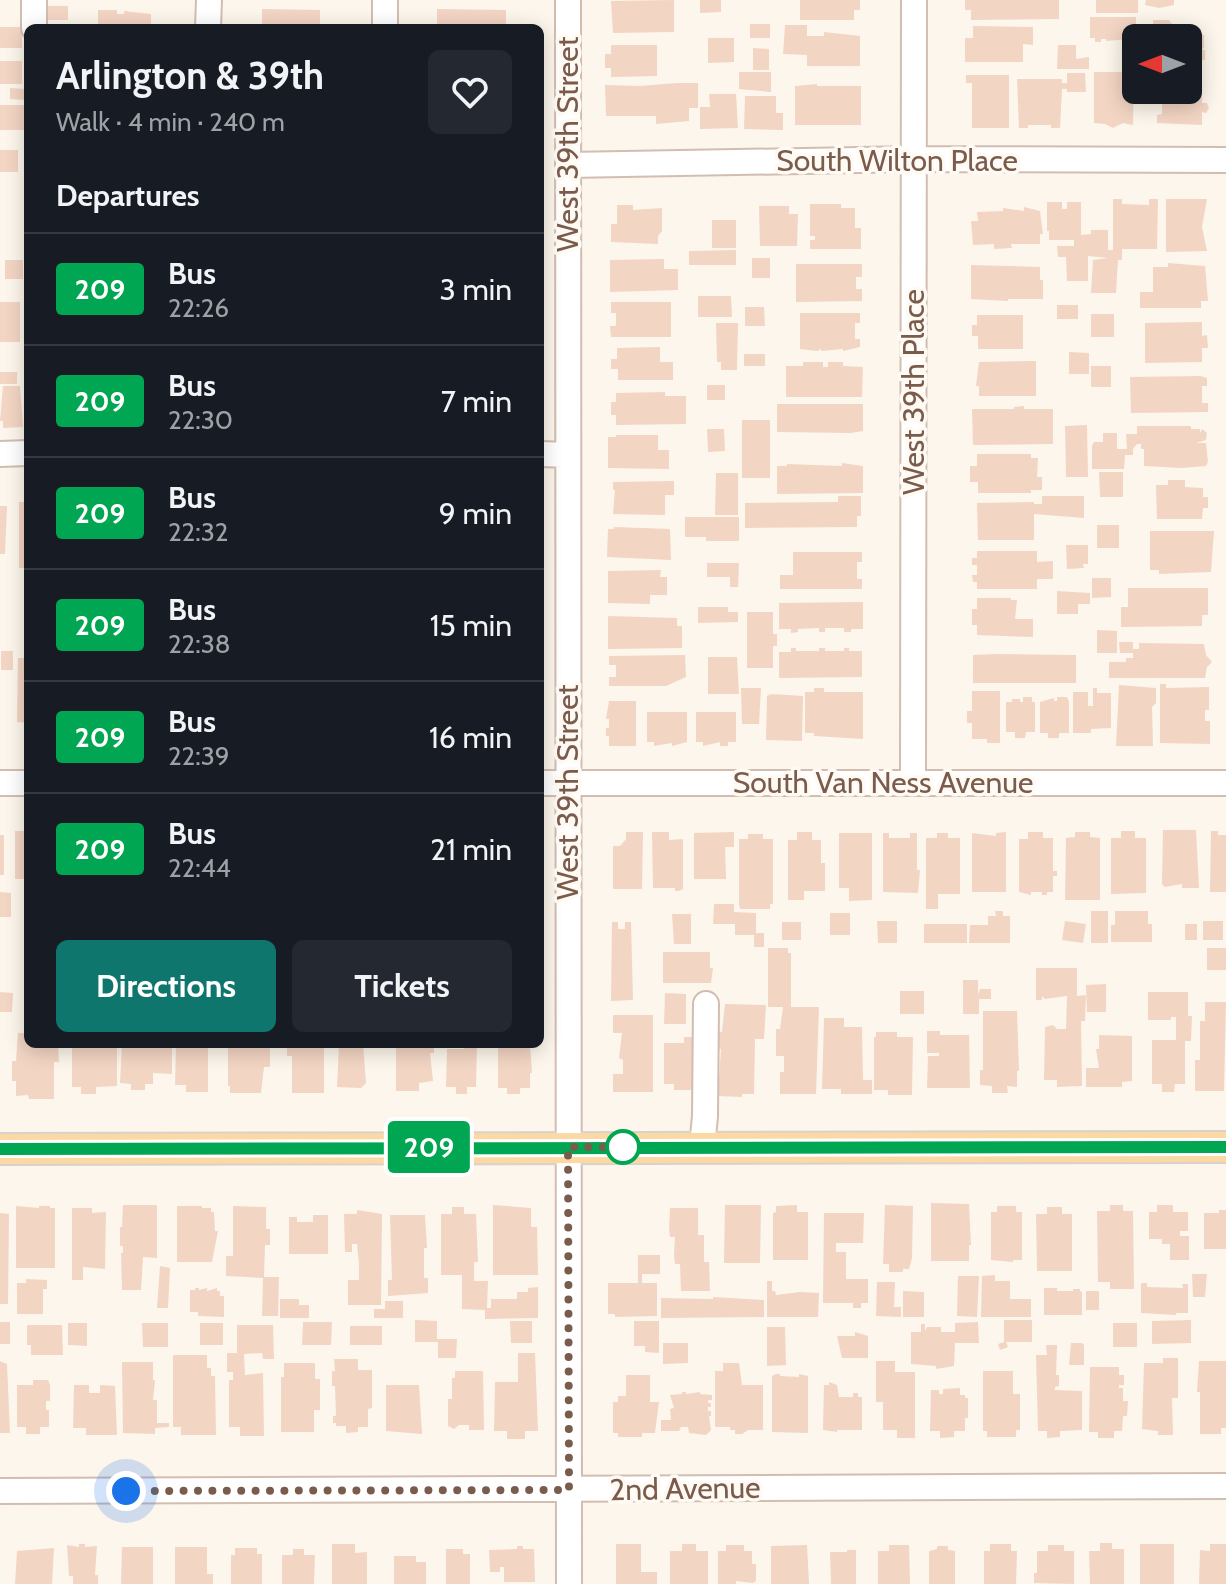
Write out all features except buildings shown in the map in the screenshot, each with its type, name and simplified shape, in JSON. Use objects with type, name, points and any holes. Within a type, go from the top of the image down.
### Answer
[{"type":"main road","points":[[0,1149],[1226,1147]]},
{"type":"street","points":[[34,0],[34,24]]},
{"type":"street","points":[[208,24],[209,0]]},
{"type":"street","points":[[385,0],[385,24]]},
{"type":"street","name":"West 39th Street","points":[[568,0],[569,1584]]},
{"type":"street","name":"West 39th Place","points":[[913,783],[914,0]]},
{"type":"street","name":"South Wilton Place","points":[[568,165],[914,159],[1226,160]]},
{"type":"street","points":[[0,454],[24,453]]},
{"type":"street","points":[[544,454],[568,455]]},
{"type":"street","points":[[0,783],[24,783]]},
{"type":"street","name":"South Van Ness Avenue","points":[[544,783],[1226,783]]},
{"type":"street","points":[[702,1147],[706,1004]]},
{"type":"street","name":"2nd Avenue","points":[[0,1491],[1226,1486]]},
{"type":"bus line","name":"209","points":[[0,1149],[1226,1147]]},
{"type":"route","points":[[126,1491],[569,1490],[568,1147],[627,1147],[623,1147]]}]
